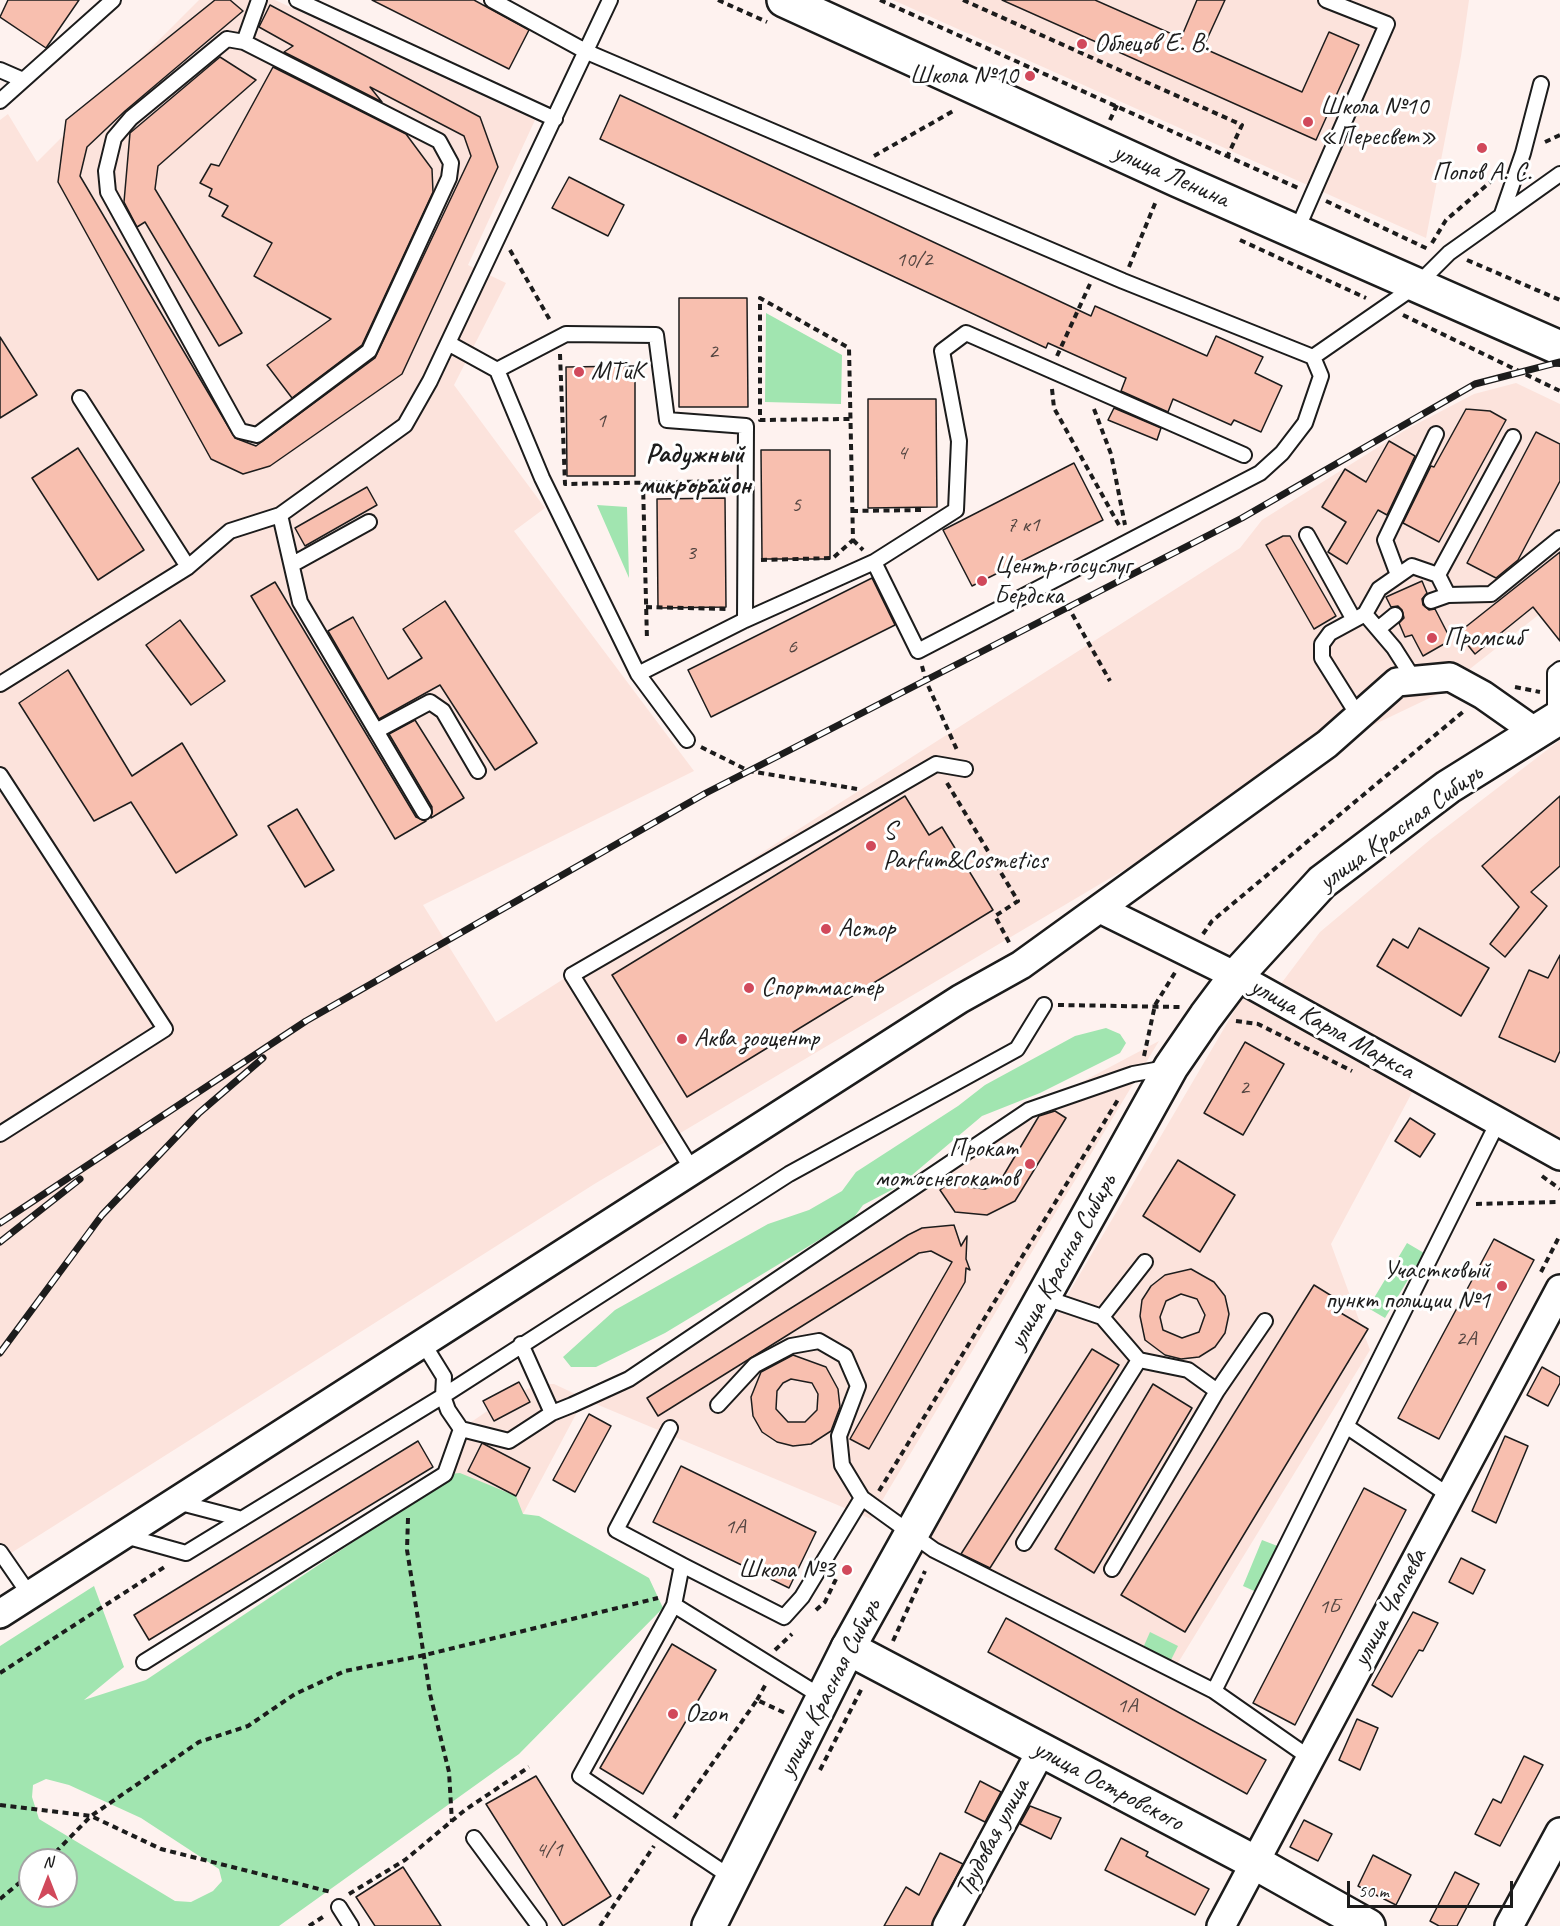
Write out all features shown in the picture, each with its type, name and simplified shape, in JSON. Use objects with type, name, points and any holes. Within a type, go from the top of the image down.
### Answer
[{"type":"main road","name":"улица Ленина","points":[[784,0],[1296,232],[1560,348]]},
{"type":"main road","name":"улица Красная Сибирь","points":[[709,1926],[823,1719],[848,1648],[923,1542],[1043,1297],[1171,1067],[1236,976],[1322,882],[1448,788],[1551,724]]},
{"type":"main road","name":"улица Островского","points":[[848,1648],[1254,1862],[1368,1926]]},
{"type":"street","points":[[0,1614],[960,999],[1021,964],[1327,744],[1397,682],[1450,677],[1484,695],[1551,724]]},
{"type":"street","name":"улица Карла Маркса","points":[[1100,909],[1236,976],[1560,1156]]},
{"type":"street","name":"улица Чапаева","points":[[1221,1926],[1560,1289]]},
{"type":"street","name":"Трудовая улица","points":[[947,1926],[1041,1751]]},
{"type":"street","points":[[1509,1926],[1560,1832]]},
{"type":"lane","points":[[0,101],[113,0]]},
{"type":"lane","points":[[244,42],[259,0]]},
{"type":"lane","points":[[297,0],[555,119]]},
{"type":"lane","points":[[492,0],[587,52],[1123,281],[1313,357],[1321,376],[1305,423],[1282,453],[1260,473],[918,651],[874,562]]},
{"type":"lane","points":[[0,684],[188,567],[230,531],[280,515],[405,425],[448,343],[610,0]]},
{"type":"lane","points":[[1296,232],[1387,24],[1326,0]]},
{"type":"lane","points":[[227,39],[244,42],[440,141],[451,163],[449,178],[369,351],[256,435],[240,431],[108,192],[106,171],[114,138],[130,118],[227,39]]},
{"type":"lane","points":[[0,70],[22,80]]},
{"type":"lane","points":[[1502,214],[1523,153],[1541,84]]},
{"type":"lane","points":[[1313,357],[1417,285],[1449,253],[1560,174]]},
{"type":"lane","points":[[638,674],[745,614],[874,562],[956,510],[959,441],[942,351],[966,333],[1244,455]]},
{"type":"lane","points":[[497,370],[566,334],[657,335],[667,420],[746,426],[745,614]]},
{"type":"lane","points":[[448,343],[497,370],[542,478],[638,674],[687,740]]},
{"type":"lane","points":[[80,398],[188,567]]},
{"type":"lane","points":[[1398,575],[1385,540],[1436,434]]},
{"type":"lane","points":[[1438,575],[1513,437]]},
{"type":"lane","points":[[280,515],[300,602],[424,812]]},
{"type":"lane","points":[[293,564],[369,522]]},
{"type":"lane","points":[[1307,535],[1360,617],[1378,628],[1415,681]]},
{"type":"lane","points":[[1431,601],[1448,595],[1491,594],[1560,538]]},
{"type":"lane","points":[[1359,717],[1322,658],[1322,644],[1330,633],[1360,617],[1379,589],[1412,566],[1438,575],[1448,595]]},
{"type":"lane","points":[[1378,628],[1395,615]]},
{"type":"lane","points":[[1551,724],[1555,673],[1560,669]]},
{"type":"lane","points":[[376,731],[430,702],[443,711],[478,771]]},
{"type":"lane","points":[[693,1171],[572,975],[888,794],[936,764],[965,768]]},
{"type":"lane","points":[[0,775],[165,1029],[0,1134]]},
{"type":"lane","points":[[124,1535],[186,1553],[443,1396],[789,1174],[1017,1049],[1044,1005]]},
{"type":"lane","points":[[423,1343],[444,1377],[443,1396],[448,1410],[461,1429],[509,1441],[552,1413],[629,1378],[1029,1110],[1133,1074],[1171,1067]]},
{"type":"lane","points":[[1214,1691],[1498,1122]]},
{"type":"lane","points":[[1102,1317],[1145,1262]]},
{"type":"lane","points":[[1043,1297],[1102,1317],[1139,1360],[1188,1370],[1217,1391]]},
{"type":"lane","points":[[1112,1569],[1217,1391],[1265,1321]]},
{"type":"lane","points":[[718,1405],[755,1365],[791,1346],[819,1341],[845,1356],[858,1386],[839,1436],[842,1466],[862,1498],[923,1542],[1214,1691],[1310,1758]]},
{"type":"lane","points":[[521,1344],[552,1413]]},
{"type":"lane","points":[[1024,1543],[1139,1360]]},
{"type":"lane","points":[[1346,1426],[1450,1496]]},
{"type":"lane","points":[[670,1428],[616,1530],[784,1617],[802,1597],[862,1498]]},
{"type":"lane","points":[[144,1662],[445,1474],[461,1429]]},
{"type":"lane","points":[[176,1502],[242,1519]]},
{"type":"lane","points":[[0,1552],[29,1594]]},
{"type":"lane","points":[[682,1565],[676,1600],[580,1776],[734,1879]]},
{"type":"lane","points":[[676,1600],[823,1719]]},
{"type":"lane","points":[[474,1838],[539,1926]]},
{"type":"lane","points":[[339,1907],[351,1926]]},
{"type":"path","points":[[880,0],[1228,155],[1428,249],[1449,253],[1560,300]]},
{"type":"path","points":[[963,0],[1242,125],[1228,155]]},
{"type":"path","points":[[855,166],[955,110]]},
{"type":"path","points":[[1428,249],[1446,220],[1523,153],[1560,135]]},
{"type":"path","points":[[1123,281],[1156,201]]},
{"type":"path","points":[[501,232],[560,338],[565,484],[746,480]]},
{"type":"path","points":[[1097,270],[1051,370],[1054,408],[1128,542]]},
{"type":"path","points":[[745,560],[833,558],[853,540],[849,348],[760,298],[760,420],[850,419]]},
{"type":"path","points":[[1089,404],[1096,411],[1111,454],[1128,542]]},
{"type":"path","points":[[643,483],[647,640]]},
{"type":"path","points":[[852,511],[956,510]]},
{"type":"path","points":[[1052,580],[1110,681]]},
{"type":"path","points":[[646,607],[745,614]]},
{"type":"path","points":[[918,651],[926,681],[965,768]]},
{"type":"path","points":[[687,740],[749,771],[888,794]]},
{"type":"path","points":[[1458,1205],[1560,1202]]},
{"type":"path","points":[[409,1497],[407,1550],[430,1694],[449,1772],[452,1821]]},
{"type":"path","points":[[891,1646],[923,1542]]},
{"type":"path","points":[[0,1673],[186,1553]]},
{"type":"path","points":[[60,1848],[91,1816],[199,1742],[248,1726],[295,1694],[345,1671],[425,1655],[602,1610],[676,1600]]},
{"type":"path","points":[[600,1926],[757,1700],[823,1719]]},
{"type":"path","points":[[339,1907],[348,1895],[405,1860],[452,1821],[529,1767]]},
{"type":"path","points":[[0,1805],[91,1816],[161,1849],[307,1888],[348,1895]]},
{"type":"path","points":[[0,1899],[18,1884]]},
{"type":"shaded area","points":[[199,0],[275,0],[535,120],[468,265],[506,283],[454,385],[545,508],[514,531],[694,771],[423,905],[496,1022],[1240,548],[1262,520],[1407,429],[1474,394],[1516,383],[1560,404],[1560,598],[1438,694],[1348,737],[596,1183],[0,1560],[0,120],[8,114],[37,162]]},
{"type":"shaded area","name":"Школа №10 «Пересвет»","points":[[893,0],[1469,0],[1461,56],[1426,238]]},
{"type":"shaded area","points":[[1560,740],[1560,1140],[1277,989],[1320,932],[1431,839]]},
{"type":"shaded area","points":[[1243,996],[1415,1087],[1331,1244],[1370,1350],[1173,1671],[917,1552]]},
{"type":"shaded area","points":[[1159,1041],[871,1519],[584,1399],[523,1514],[439,1475],[461,1429],[499,1403],[538,1384],[554,1384],[584,1398],[1029,1110]]},
{"type":"green space","points":[[766,313],[842,355],[841,404],[765,402]]},
{"type":"green space","points":[[597,505],[627,507],[629,578]]},
{"type":"green space","points":[[1106,1028],[1120,1034],[1126,1043],[1120,1053],[1040,1093],[982,1116],[899,1186],[863,1205],[852,1220],[665,1333],[596,1367],[571,1367],[563,1357],[615,1310],[768,1224],[809,1210],[842,1191],[856,1172],[958,1106],[985,1085],[1075,1036]]},
{"type":"green space","points":[[1407,1243],[1424,1253],[1385,1318],[1368,1308]]},
{"type":"green space","points":[[460,1473],[516,1496],[523,1514],[539,1516],[649,1578],[663,1608],[519,1754],[279,1926],[0,1926],[0,1646],[94,1586],[124,1667],[84,1700],[146,1680],[414,1499],[439,1475]],"holes":[[[46,1779],[69,1785],[141,1818],[219,1869],[222,1881],[213,1891],[191,1902],[175,1901],[39,1819],[32,1797],[33,1785]]]},
{"type":"green space","points":[[1262,1540],[1280,1547],[1261,1594],[1243,1586]]},
{"type":"green space","points":[[1150,1632],[1178,1646],[1170,1662],[1143,1648]]},
{"type":"building","points":[[8,0],[79,0],[46,48],[0,17]]},
{"type":"building","points":[[215,0],[230,0],[243,11],[125,111],[87,147],[80,176],[235,438],[256,446],[375,358],[471,156],[464,136],[370,87],[382,102],[284,52],[293,46],[259,27],[270,5],[480,117],[498,167],[402,374],[270,466],[243,474],[211,459],[58,182],[66,120]]},
{"type":"building","points":[[372,0],[474,0],[529,30],[509,69]]},
{"type":"building","points":[[1002,0],[1095,0],[1181,38],[1197,0],[1225,0],[1203,48],[1302,92],[1329,32],[1359,45],[1316,140]]},
{"type":"building","points":[[220,57],[256,80],[158,166],[155,189],[242,333],[219,346],[145,222],[137,227],[124,202],[130,133]]},
{"type":"building","points":[[273,67],[406,134],[432,169],[433,192],[362,345],[292,398],[267,365],[331,319],[254,276],[272,243],[222,216],[228,206],[209,196],[212,189],[200,183],[211,164],[219,166]]},
{"type":"building","points":[[620,95],[1091,316],[1095,306],[1207,356],[1216,336],[1263,357],[1255,373],[1282,386],[1261,432],[1234,420],[1231,425],[1173,399],[1168,412],[1121,391],[1126,378],[1048,343],[1046,348],[600,139]]},
{"type":"building","points":[[569,177],[624,205],[608,236],[552,208]]},
{"type":"building","points":[[679,298],[747,298],[748,407],[679,407]]},
{"type":"building","points":[[0,337],[37,395],[0,418]]},
{"type":"building","points":[[635,366],[635,476],[567,476],[566,367]]},
{"type":"building","points":[[868,399],[936,399],[937,507],[868,508]]},
{"type":"building","points":[[1114,408],[1161,428],[1157,440],[1108,420]]},
{"type":"building","points":[[1466,409],[1490,411],[1506,420],[1439,542],[1403,523],[1431,466],[1434,467]]},
{"type":"building","points":[[1536,432],[1560,444],[1560,481],[1518,560],[1496,578],[1467,563]]},
{"type":"building","points":[[1389,441],[1415,456],[1387,515],[1378,510],[1347,564],[1328,552],[1346,522],[1322,507],[1345,469],[1366,482]]},
{"type":"building","points":[[78,448],[144,550],[98,580],[32,478]]},
{"type":"building","points":[[761,450],[830,450],[830,559],[762,559]]},
{"type":"building","points":[[1074,463],[1103,520],[972,586],[943,530]]},
{"type":"building","points":[[367,487],[377,505],[305,546],[295,528]]},
{"type":"building","points":[[725,498],[726,607],[658,608],[657,499]]},
{"type":"building","points":[[1283,536],[1290,536],[1336,616],[1314,629],[1266,545]]},
{"type":"building","points":[[1560,552],[1560,641],[1533,607],[1475,654],[1458,633]]},
{"type":"building","points":[[872,578],[895,625],[711,717],[688,670]]},
{"type":"building","points":[[1422,581],[1427,593],[1422,599],[1423,605],[1429,610],[1435,609],[1451,640],[1423,656],[1412,635],[1405,637],[1399,623],[1404,618],[1402,610],[1398,606],[1391,607],[1386,597]]},
{"type":"building","points":[[275,582],[416,817],[426,821],[395,839],[251,596]]},
{"type":"building","points":[[445,601],[537,743],[495,770],[440,685],[379,719],[328,631],[353,617],[388,679],[422,658],[403,629]]},
{"type":"building","points":[[180,620],[225,681],[191,705],[146,645]]},
{"type":"building","points":[[68,670],[132,776],[182,743],[237,835],[176,873],[131,802],[94,821],[19,703]]},
{"type":"building","points":[[415,720],[464,798],[431,818],[432,807],[389,734]]},
{"type":"building","name":"Астор","points":[[905,796],[929,835],[942,827],[993,910],[687,1097],[612,975]]},
{"type":"building","points":[[1560,796],[1560,866],[1531,892],[1547,906],[1505,957],[1490,944],[1519,907],[1482,866]]},
{"type":"building","points":[[297,809],[334,870],[305,887],[268,826]]},
{"type":"building","points":[[1419,928],[1489,968],[1461,1016],[1377,966],[1393,939],[1408,948]]},
{"type":"building","points":[[1560,955],[1560,1051],[1555,1062],[1499,1037],[1529,970],[1548,978]]},
{"type":"building","points":[[1245,1042],[1284,1064],[1243,1135],[1204,1113]]},
{"type":"building","points":[[1055,1111],[1066,1118],[1015,1201],[987,1215],[955,1212],[940,1190],[956,1178],[969,1187],[985,1189],[999,1183],[1039,1116]]},
{"type":"building","points":[[1410,1118],[1435,1134],[1420,1157],[1395,1141]]},
{"type":"building","points":[[1178,1160],[1235,1195],[1200,1252],[1143,1216]]},
{"type":"building","points":[[954,1225],[961,1246],[967,1236],[966,1259],[970,1270],[966,1268],[965,1282],[869,1449],[850,1439],[952,1262],[931,1251],[919,1253],[658,1416],[647,1398],[908,1235],[922,1228]]},
{"type":"building","points":[[1494,1239],[1534,1260],[1439,1439],[1398,1418]]},
{"type":"building","points":[[1191,1269],[1214,1282],[1225,1296],[1229,1314],[1225,1333],[1215,1347],[1199,1357],[1181,1359],[1165,1355],[1145,1340],[1140,1316],[1142,1300],[1151,1286],[1165,1275]],"holes":[[[1181,1294],[1197,1299],[1205,1315],[1199,1332],[1182,1338],[1163,1330],[1160,1317],[1166,1301]]]},
{"type":"building","points":[[1314,1285],[1335,1298],[1329,1306],[1368,1329],[1185,1632],[1121,1595]]},
{"type":"building","points":[[1092,1349],[1119,1365],[990,1568],[961,1554]]},
{"type":"building","points":[[793,1355],[826,1367],[838,1389],[840,1407],[831,1431],[811,1444],[793,1446],[777,1442],[762,1432],[753,1416],[751,1397],[761,1372]],"holes":[[[791,1379],[812,1383],[818,1394],[817,1410],[805,1422],[788,1422],[776,1409],[777,1391],[783,1383]]]},
{"type":"building","points":[[1542,1367],[1560,1377],[1560,1383],[1548,1406],[1527,1395]]},
{"type":"building","points":[[519,1382],[530,1402],[494,1421],[483,1401]]},
{"type":"building","points":[[1153,1384],[1192,1408],[1094,1573],[1055,1549]]},
{"type":"building","points":[[589,1414],[611,1426],[575,1492],[553,1480]]},
{"type":"building","points":[[1505,1436],[1528,1446],[1496,1523],[1472,1511]]},
{"type":"building","points":[[418,1441],[433,1467],[149,1640],[134,1615]]},
{"type":"building","points":[[482,1443],[530,1468],[516,1496],[468,1471]]},
{"type":"building","points":[[681,1466],[816,1532],[789,1588],[653,1522]]},
{"type":"building","points":[[1364,1488],[1406,1510],[1295,1725],[1253,1703]]},
{"type":"building","points":[[1461,1558],[1485,1570],[1473,1594],[1449,1582]]},
{"type":"building","points":[[1413,1612],[1438,1623],[1423,1651],[1419,1650],[1392,1697],[1372,1685]]},
{"type":"building","points":[[1006,1618],[1266,1760],[1247,1794],[988,1652]]},
{"type":"building","points":[[672,1644],[716,1670],[643,1794],[600,1768]]},
{"type":"building","points":[[1357,1719],[1378,1728],[1360,1770],[1339,1760]]},
{"type":"building","points":[[1524,1756],[1543,1765],[1500,1846],[1475,1834],[1493,1799],[1501,1803]]},
{"type":"building","points":[[536,1776],[611,1896],[563,1926],[486,1804]]},
{"type":"building","points":[[980,1781],[1001,1792],[985,1822],[965,1812]]},
{"type":"building","points":[[1030,1806],[1061,1818],[1051,1839],[1020,1824]]},
{"type":"building","points":[[1304,1820],[1332,1834],[1318,1861],[1290,1847]]},
{"type":"building","points":[[1121,1838],[1148,1852],[1146,1856],[1209,1889],[1195,1915],[1105,1870]]},
{"type":"building","points":[[940,1853],[963,1864],[931,1926],[884,1926],[906,1887],[919,1895]]},
{"type":"building","points":[[1373,1855],[1411,1875],[1396,1905],[1358,1886]]},
{"type":"building","points":[[403,1867],[441,1926],[375,1926],[356,1897]]},
{"type":"building","points":[[1455,1872],[1479,1884],[1457,1926],[1439,1926],[1430,1921]]},
{"type":"railway","points":[[0,1223],[306,1021],[706,793],[1242,518],[1475,384],[1560,362]]},
{"type":"railway","points":[[0,1353],[102,1215],[199,1113],[263,1058]]},
{"type":"railway","points":[[0,1242],[80,1179]]},
{"type":"place","name":"Облецов Е. В.","points":[[1082,44]]},
{"type":"place","name":"Школа №10","points":[[1030,76]]},
{"type":"place","name":"Школа №10 «Пересвет»","points":[[1308,122]]},
{"type":"place","name":"Попов А. С.","points":[[1482,148]]},
{"type":"place","name":"МТиК","points":[[579,372]]},
{"type":"place","name":"Центр госуслуг Бердска","points":[[982,581]]},
{"type":"place","name":"Промсиб","points":[[1432,638]]},
{"type":"place","name":"S Parfum&Cosmetics","points":[[871,846]]},
{"type":"place","name":"Астор","points":[[826,929]]},
{"type":"place","name":"Спортмастер","points":[[749,988]]},
{"type":"place","name":"Аква зооцентр","points":[[682,1039]]},
{"type":"place","name":"Прокат мотоснегокатов","points":[[1030,1164]]},
{"type":"place","name":"Участковый пункт полиции №1","points":[[1502,1286]]},
{"type":"place","name":"Школа №3","points":[[847,1570]]},
{"type":"place","name":"Ozon","points":[[673,1714]]},
{"type":"district","name":"Радужный микрорайон","points":[[695,470]]}]
